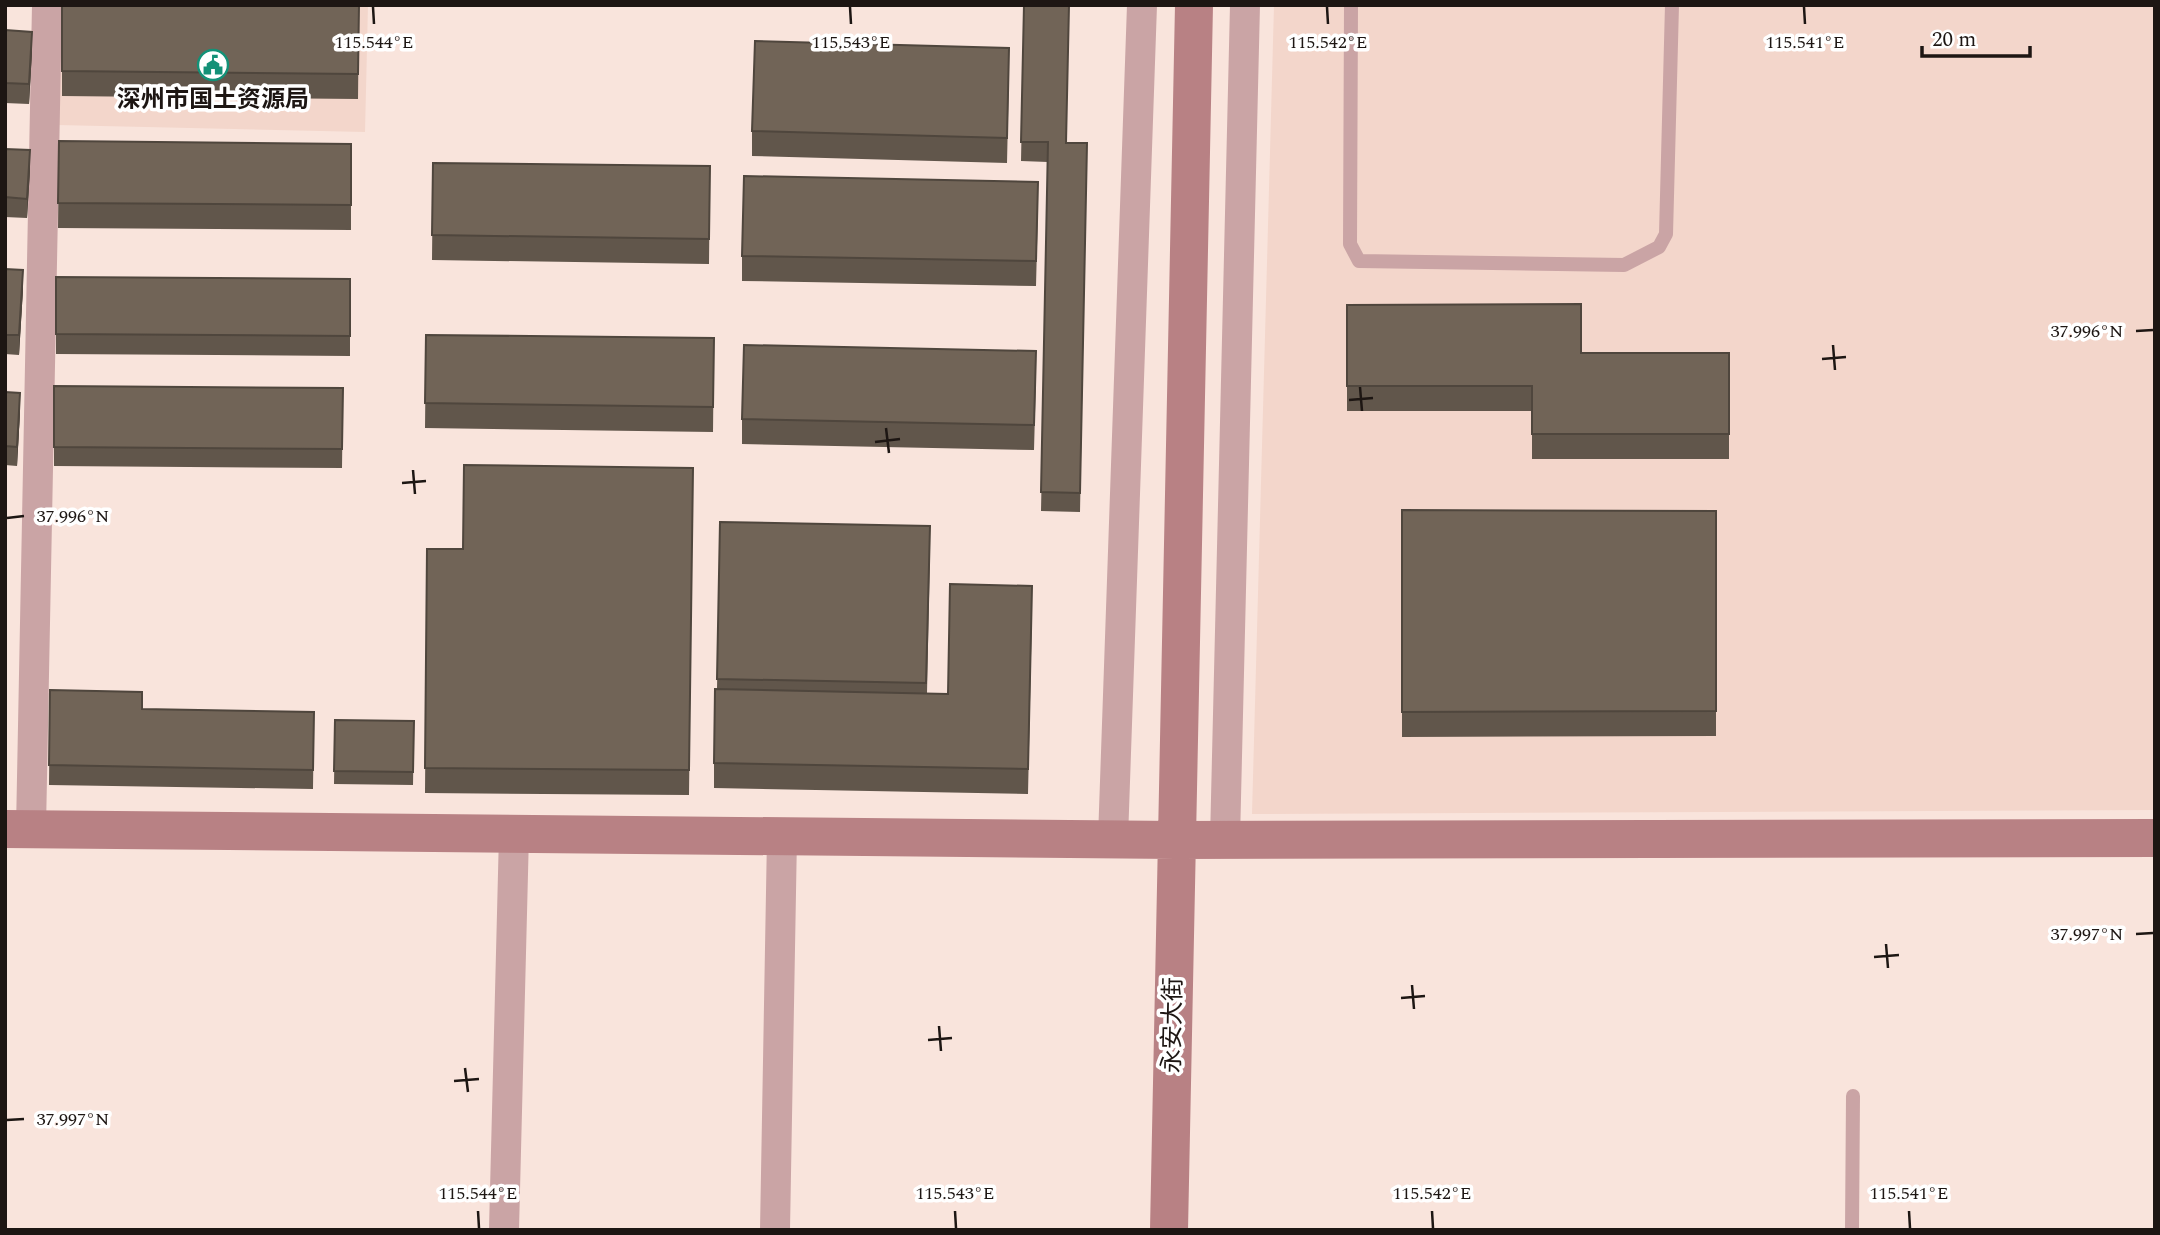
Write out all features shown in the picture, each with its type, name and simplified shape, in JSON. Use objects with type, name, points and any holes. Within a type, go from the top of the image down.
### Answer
[{"type":"street","points":[[47,5],[18,829],[1113,839],[1176,830],[1225,839],[2155,838]]},
{"type":"street","points":[[1113,839],[1142,5]]},
{"type":"street","name":"永安大街","points":[[1169,1230],[1194,5]]},
{"type":"street","points":[[1225,839],[1245,5]]},
{"type":"street","points":[[504,1230],[514,834]]},
{"type":"street","points":[[775,1230],[782,836]]},
{"type":"lane","points":[[1351,5],[1350,244],[1359,261],[1624,265],[1659,247],[1665,234],[1672,5]]},
{"type":"lane","points":[[1852,1230],[1853,1096]]},
{"type":"shaded area","name":"深州市国土资源局","points":[[61,5],[368,5],[365,132],[57,125]]},
{"type":"shaded area","points":[[1274,5],[2155,5],[2155,810],[1252,814]]},
{"type":"building","points":[[62,5],[359,5],[358,74],[62,71]]},
{"type":"building","points":[[1024,5],[1069,5],[1066,143],[1087,143],[1080,493],[1041,492],[1048,142],[1021,142]]},
{"type":"building","points":[[5,30],[32,32],[29,84],[5,83]]},
{"type":"building","points":[[755,41],[1009,48],[1007,138],[752,131]]},
{"type":"building","points":[[59,141],[351,144],[351,205],[58,203]]},
{"type":"building","points":[[5,149],[30,150],[27,199],[5,197]]},
{"type":"building","points":[[433,163],[710,166],[709,239],[432,235]]},
{"type":"building","points":[[744,176],[1038,182],[1036,261],[742,256]]},
{"type":"building","points":[[5,269],[23,270],[19,335],[5,335]]},
{"type":"building","points":[[56,277],[350,279],[350,336],[56,334]]},
{"type":"building","points":[[1581,304],[1581,353],[1729,353],[1729,434],[1532,434],[1532,386],[1347,386],[1347,305]]},
{"type":"building","points":[[426,335],[714,338],[713,407],[425,403]]},
{"type":"building","points":[[744,345],[1036,351],[1034,425],[742,419]]},
{"type":"building","points":[[54,386],[343,388],[342,449],[54,447]]},
{"type":"building","points":[[5,392],[20,393],[17,447],[5,446]]},
{"type":"building","points":[[464,465],[693,468],[689,770],[425,768],[427,549],[463,549]]},
{"type":"building","points":[[1402,510],[1716,511],[1716,711],[1402,712]]},
{"type":"building","points":[[720,522],[930,526],[926,683],[717,679]]},
{"type":"building","points":[[950,584],[1032,586],[1028,769],[714,763],[715,689],[948,694]]},
{"type":"building","points":[[50,690],[142,692],[142,709],[314,712],[313,770],[49,765]]},
{"type":"building","points":[[335,720],[414,721],[413,772],[334,771]]},
{"type":"place","name":"深州市国土资源局","points":[[213,65]]}]
